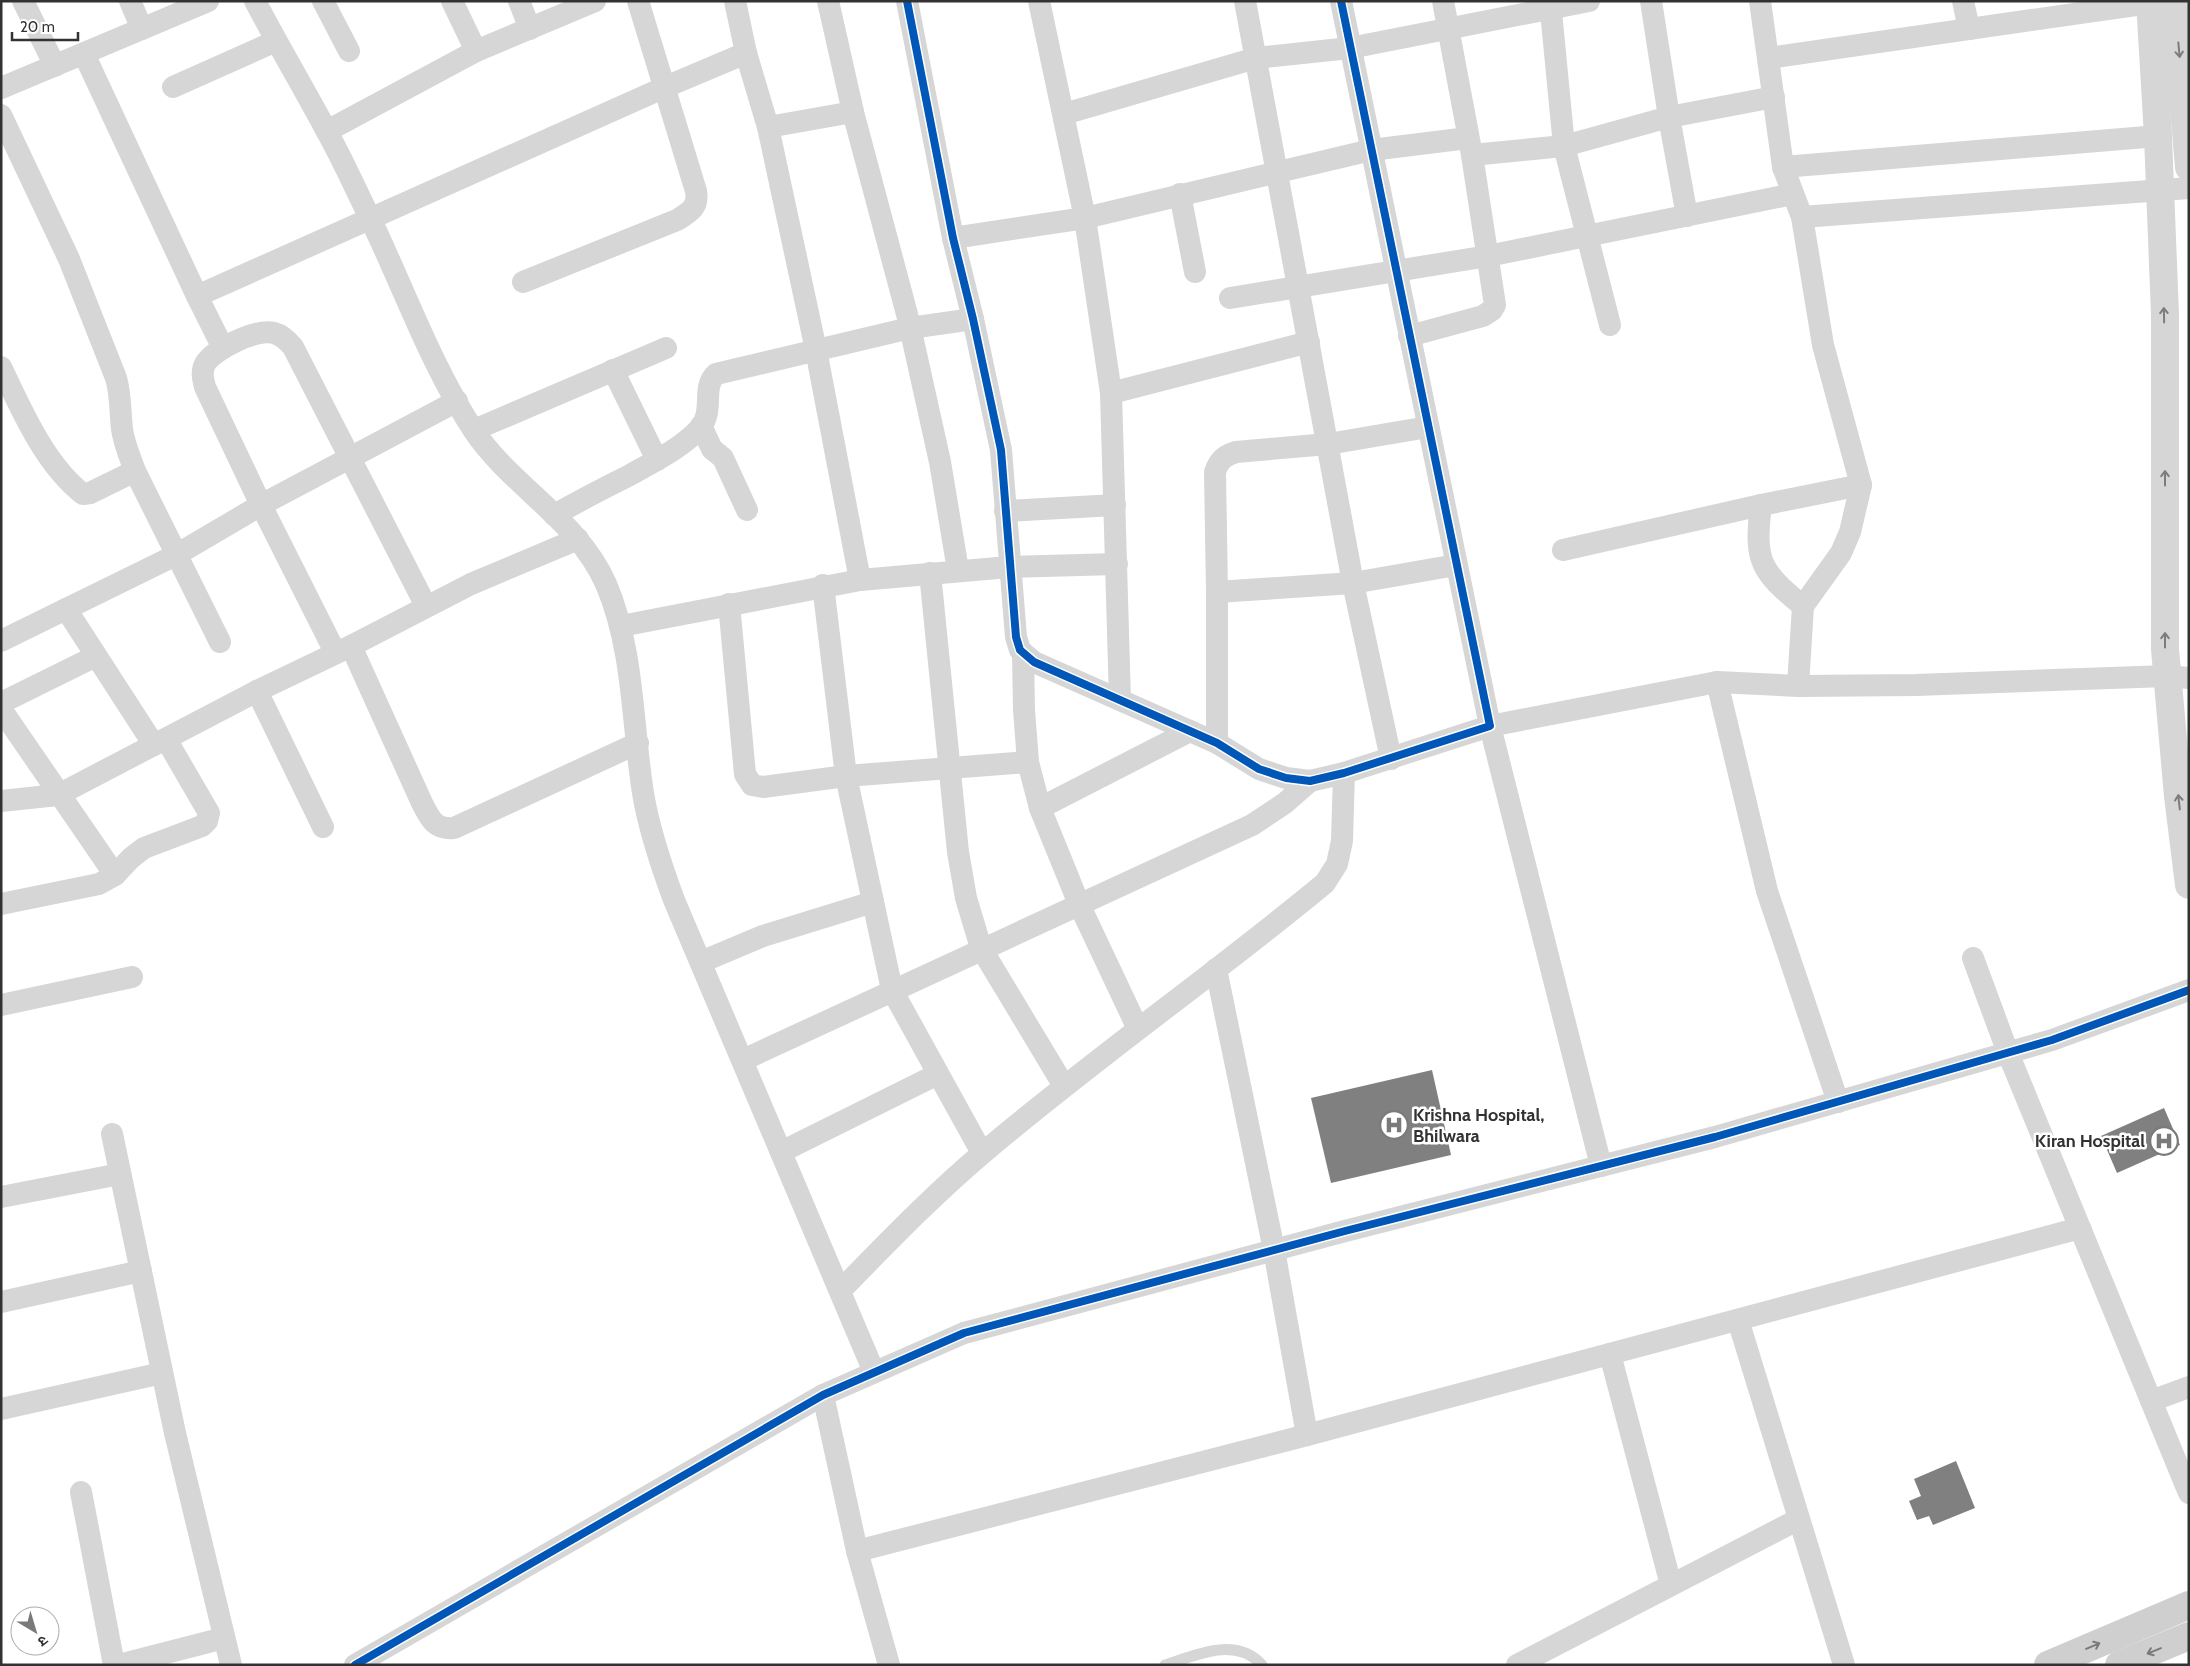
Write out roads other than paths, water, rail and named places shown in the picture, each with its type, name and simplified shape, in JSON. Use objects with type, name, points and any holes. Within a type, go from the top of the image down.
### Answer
[{"type":"main road","points":[[2048,1665],[2189,1605]]},
{"type":"main road","points":[[2118,1665],[2189,1636]]},
{"type":"street","points":[[22,1],[55,66]]},
{"type":"street","points":[[130,1],[142,29]]},
{"type":"street","points":[[1,88],[208,1]]},
{"type":"street","points":[[254,1],[327,131],[370,218],[445,382],[457,402],[487,449],[508,472],[578,539],[593,559],[606,584],[621,626],[643,790],[653,838],[674,900],[874,1372]]},
{"type":"street","points":[[323,1],[349,51]]},
{"type":"street","points":[[452,1],[476,52]]},
{"type":"street","points":[[519,1],[530,29]]},
{"type":"street","points":[[327,131],[476,52],[595,1]]},
{"type":"street","points":[[523,282],[677,220],[695,207],[698,200],[638,1]]},
{"type":"street","points":[[735,1],[746,53],[768,127],[816,350],[860,580]]},
{"type":"street","points":[[828,1],[853,112],[910,328],[940,462],[958,570]]},
{"type":"street","points":[[906,1],[953,238],[973,319],[1001,450],[1016,637],[1023,654],[1024,710],[1028,762],[1040,808],[1079,904],[1138,1029]]},
{"type":"street","points":[[1039,1],[1085,218],[1111,393],[1120,700]]},
{"type":"street","points":[[1246,1],[1353,583],[1391,759]]},
{"type":"street","points":[[1341,1],[1490,726],[1601,1166]]},
{"type":"street","points":[[1409,336],[1483,316],[1492,310],[1494,298],[1470,146],[1443,1]]},
{"type":"street","points":[[1064,114],[1256,58],[1350,48],[1448,29],[1551,5],[1589,1]]},
{"type":"street","points":[[1651,1],[1687,216]]},
{"type":"street","points":[[1760,1],[1783,167],[1802,218],[1823,345],[1861,485],[1850,532],[1841,553],[1803,606],[1798,686]]},
{"type":"street","points":[[1963,1],[1969,29]]},
{"type":"street","points":[[1768,58],[2158,2]]},
{"type":"street","points":[[2158,2],[2158,136],[2178,677],[2189,885]]},
{"type":"street","points":[[2158,2],[2189,167]]},
{"type":"street","points":[[1551,5],[1564,146],[1610,324]]},
{"type":"street","points":[[173,88],[276,41]]},
{"type":"street","points":[[196,296],[663,88],[746,53]]},
{"type":"street","points":[[84,54],[196,296],[223,348]]},
{"type":"street","points":[[953,238],[1085,218],[1371,150],[1470,146],[1564,146],[1669,117],[1774,97]]},
{"type":"street","points":[[768,127],[853,112]]},
{"type":"street","points":[[1,115],[68,259],[111,365],[120,391],[122,430],[125,446],[135,471],[220,642]]},
{"type":"street","points":[[1783,167],[2158,136]]},
{"type":"street","points":[[1802,218],[2189,188]]},
{"type":"street","points":[[1180,194],[1195,272]]},
{"type":"street","points":[[1230,298],[1488,256],[1793,194]]},
{"type":"street","points":[[554,515],[657,460],[692,436],[707,418],[709,408],[708,385],[710,379],[716,374],[910,328],[973,319]]},
{"type":"street","points":[[426,606],[293,347],[277,333],[267,331],[255,334],[223,348],[210,358],[204,366],[202,375],[204,387],[260,505],[343,649],[435,825],[444,829],[454,828],[638,743]]},
{"type":"street","points":[[1111,393],[1309,342]]},
{"type":"street","points":[[474,430],[666,348]]},
{"type":"street","points":[[1,367],[26,419],[42,445],[65,476],[82,494],[90,494],[135,471]]},
{"type":"street","points":[[613,370],[657,460]]},
{"type":"street","points":[[1,640],[176,555],[260,505],[457,402]]},
{"type":"street","points":[[701,426],[712,449],[723,458],[747,510]]},
{"type":"street","points":[[1217,743],[1215,472],[1218,463],[1225,456],[1236,452],[1328,444],[1428,427]]},
{"type":"street","points":[[1563,550],[1861,485]]},
{"type":"street","points":[[1005,510],[1115,505]]},
{"type":"street","points":[[1761,506],[1757,539],[1760,556],[1769,573],[1783,590],[1803,606]]},
{"type":"street","points":[[1,801],[58,795],[257,691],[426,606],[471,584],[578,539]]},
{"type":"street","points":[[621,626],[824,585],[860,580],[958,570],[1117,564]]},
{"type":"street","points":[[1217,592],[1353,583],[1456,565]]},
{"type":"street","points":[[930,573],[958,852],[966,898],[981,948],[1064,1086]]},
{"type":"street","points":[[824,585],[846,776],[892,990],[982,1154]]},
{"type":"street","points":[[730,604],[745,774],[748,780],[756,787],[846,776],[1028,762]]},
{"type":"street","points":[[1,904],[99,884],[114,875],[130,858],[144,848],[202,826],[207,821],[209,814],[205,804],[96,656],[66,609]]},
{"type":"street","points":[[1023,654],[1034,662],[1217,743],[1259,770],[1286,778],[1310,781],[1344,774],[1490,726],[1717,682],[1798,686],[1916,685],[2178,677]]},
{"type":"street","points":[[1,702],[96,656]]},
{"type":"street","points":[[1717,682],[1767,891],[1838,1102]]},
{"type":"street","points":[[257,691],[323,826]]},
{"type":"street","points":[[1,709],[114,875]]},
{"type":"street","points":[[1040,808],[1190,731]]},
{"type":"street","points":[[840,1290],[925,1205],[982,1154],[1064,1086],[1325,883],[1337,864],[1342,841],[1344,774]]},
{"type":"street","points":[[743,1060],[981,948],[1252,825],[1285,803],[1310,781]]},
{"type":"street","points":[[701,962],[763,936],[873,902]]},
{"type":"street","points":[[1973,958],[2008,1053],[2189,1493]]},
{"type":"street","points":[[1216,969],[1274,1250],[1307,1435]]},
{"type":"street","points":[[1,1005],[132,977]]},
{"type":"street","points":[[355,1665],[823,1395],[964,1333],[1274,1250],[1714,1137],[2052,1040],[2189,990]]},
{"type":"street","points":[[782,1152],[938,1074]]},
{"type":"street","points":[[112,1134],[162,1372],[231,1665]]},
{"type":"street","points":[[1,1197],[120,1174]]},
{"type":"street","points":[[857,1551],[1307,1435],[2080,1228]]},
{"type":"street","points":[[1,1302],[141,1271]]},
{"type":"street","points":[[1738,1320],[1844,1665]]},
{"type":"street","points":[[1610,1354],[1671,1585]]},
{"type":"street","points":[[2,1403],[162,1372]]},
{"type":"street","points":[[2151,1401],[2189,1387]]},
{"type":"street","points":[[823,1395],[857,1551],[889,1665]]},
{"type":"street","points":[[81,1492],[114,1665]]},
{"type":"street","points":[[1517,1665],[1799,1519]]},
{"type":"street","points":[[119,1665],[224,1638]]},
{"type":"lane","points":[[1165,1665],[1201,1653],[1224,1649],[1240,1650],[1252,1655],[1262,1665]]},
{"type":"place","name":"Krishna Hospital, Bhilwara","points":[[1394,1125]]},
{"type":"place","name":"Kiran Hospital","points":[[2164,1141]]}]
